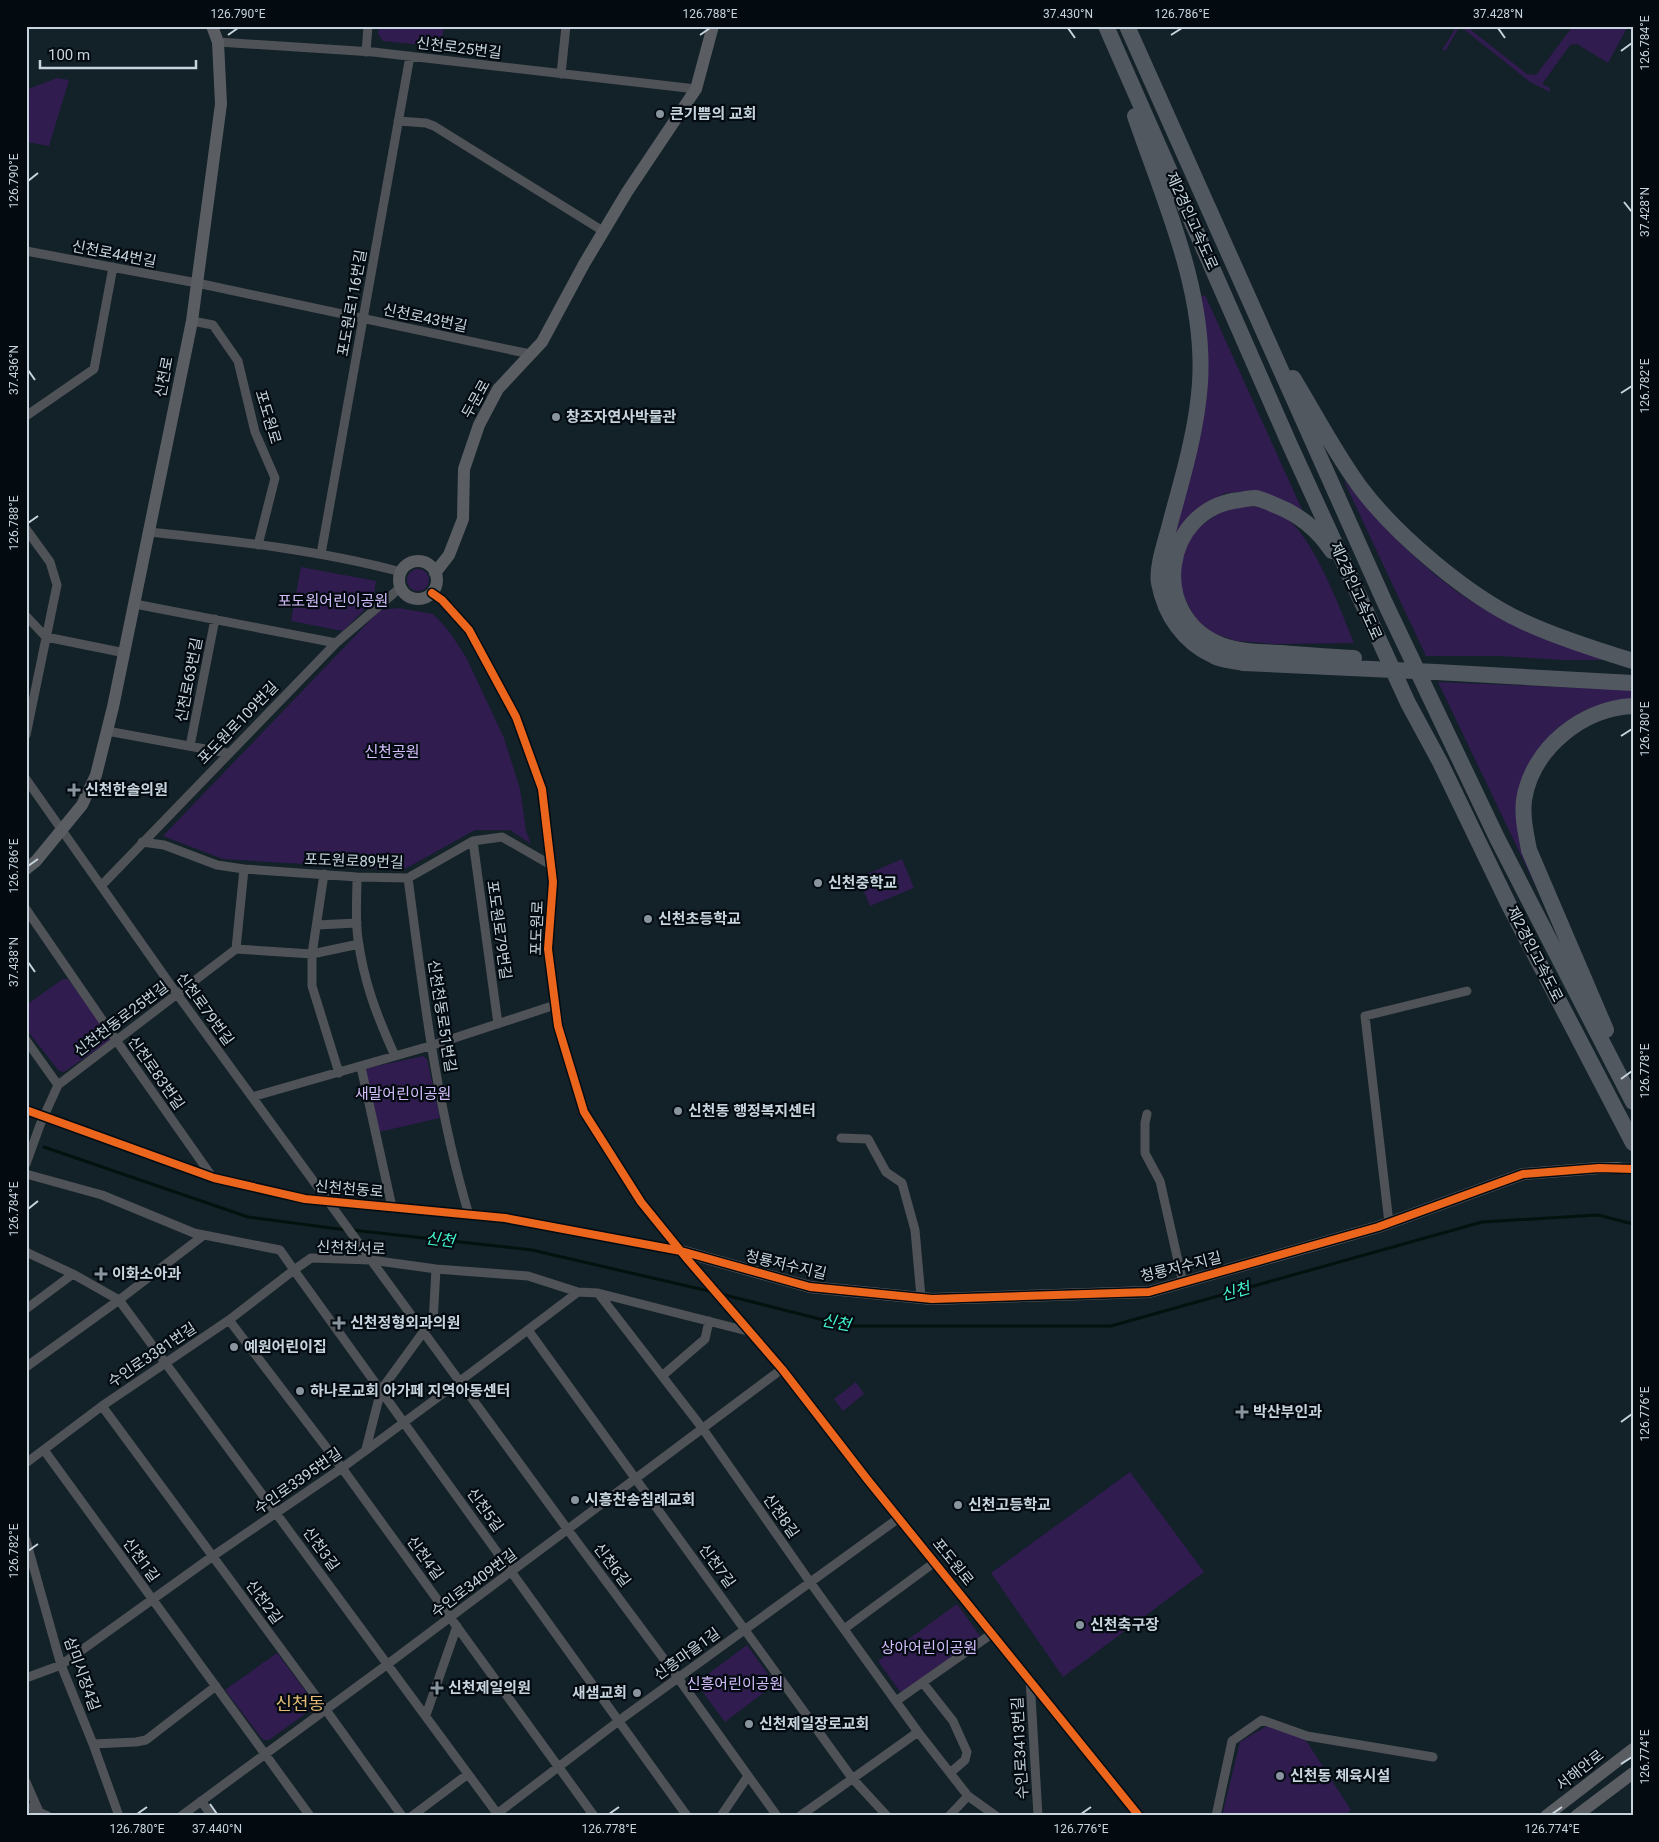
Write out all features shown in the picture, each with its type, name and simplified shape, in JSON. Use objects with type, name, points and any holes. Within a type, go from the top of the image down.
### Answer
[{"type":"highway","name":"제2경인고속도로","points":[[1105,26],[1348,574],[1408,703],[1440,762],[1509,905],[1633,1143]]},
{"type":"highway","points":[[1105,26],[1185,259],[1198,325],[1200,383],[1192,438],[1164,547],[1159,582],[1167,609],[1176,626],[1191,643],[1214,657],[1243,663],[1633,683]]},
{"type":"highway","name":"제2경인고속도로","points":[[1127,26],[1385,603],[1497,838],[1633,1102]]},
{"type":"highway","points":[[1259,322],[1337,452],[1361,488],[1418,549],[1480,597],[1522,621],[1598,650],[1633,660]]},
{"type":"highway","points":[[1348,574],[1328,545],[1311,527],[1294,513],[1256,498],[1232,500],[1213,506],[1192,523],[1181,540],[1173,570],[1179,607],[1189,621],[1204,635],[1221,644],[1245,651],[1633,675]]},
{"type":"highway","points":[[1633,706],[1621,707],[1596,714],[1581,721],[1555,741],[1541,757],[1531,777],[1524,799],[1523,820],[1529,850],[1616,1053],[1633,1098]]},
{"type":"street","name":"신천로","points":[[26,869],[36,861],[82,805],[96,775],[125,653],[192,321],[221,104],[218,42],[212,26]]},
{"type":"street","points":[[366,52],[368,26]]},
{"type":"street","points":[[560,74],[566,26]]},
{"type":"street","name":"두문로","points":[[435,573],[449,555],[463,519],[464,469],[479,425],[498,388],[542,342],[627,192],[696,90],[713,26]]},
{"type":"street","name":"신천로25번길","points":[[218,42],[410,56],[696,90]]},
{"type":"street","name":"포도원로116번길","points":[[321,554],[410,56]]},
{"type":"street","points":[[398,121],[426,123],[434,126],[603,232]]},
{"type":"street","name":"신천로44번길","points":[[26,251],[197,283]]},
{"type":"street","points":[[26,416],[94,369],[114,267]]},
{"type":"street","name":"신천로43번길","points":[[197,283],[530,354]]},
{"type":"street","name":"포도원로","points":[[192,321],[213,325],[238,361],[256,432],[275,478],[258,545]]},
{"type":"street","points":[[26,529],[50,562],[57,585],[26,735]]},
{"type":"street","points":[[150,532],[321,554],[401,572]]},
{"type":"street","points":[[419,561],[429,565],[435,573],[436,584],[432,593],[423,598],[407,596],[400,587],[401,572],[408,564],[419,561]]},
{"type":"street","name":"포도원로109번길","points":[[101,886],[227,753],[336,643],[400,587]]},
{"type":"street","name":"포도원로","points":[[432,593],[442,600],[469,630],[516,717],[542,789],[553,882],[548,949],[555,1005],[558,1026],[584,1112],[641,1202],[782,1369],[899,1518],[1030,1678],[1139,1816]]},
{"type":"street","name":"신천로63번길","points":[[135,604],[336,643]]},
{"type":"street","points":[[26,616],[46,637],[125,653]]},
{"type":"street","name":"신천로63번길","points":[[190,746],[215,619]]},
{"type":"street","points":[[107,731],[227,753]]},
{"type":"street","name":"신천로79번길","points":[[26,779],[177,994],[362,1248]]},
{"type":"street","name":"포도원로89번길","points":[[142,842],[164,845],[217,865],[244,869],[357,877],[408,878],[473,840],[502,837],[551,866]]},
{"type":"street","name":"포도원로79번길","points":[[473,840],[498,1024]]},
{"type":"street","points":[[244,869],[236,949],[312,954],[359,944]]},
{"type":"street","points":[[324,874],[312,954],[312,986],[339,1073]]},
{"type":"street","points":[[357,877],[357,923],[364,974],[373,1007],[395,1056]]},
{"type":"street","name":"신천천동로51번길","points":[[408,878],[430,1046],[461,1190],[469,1215]]},
{"type":"street","name":"신천로83번길","points":[[26,909],[214,1178]]},
{"type":"street","points":[[317,925],[357,923]]},
{"type":"street","name":"신천천동로25번길","points":[[26,1164],[40,1125],[58,1085],[236,949]]},
{"type":"street","points":[[1389,1223],[1366,1016],[1467,991]]},
{"type":"street","points":[[252,1097],[361,1067],[555,1005]]},
{"type":"street","points":[[26,1040],[58,1085]]},
{"type":"street","points":[[361,1067],[392,1207]]},
{"type":"street","name":"신천천동로","points":[[26,1110],[214,1178],[305,1199],[505,1218],[685,1256]]},
{"type":"street","points":[[1147,1114],[1145,1123],[1145,1153],[1160,1181],[1183,1283]]},
{"type":"street","points":[[842,1138],[868,1139],[886,1172],[902,1183],[915,1230],[921,1298]]},
{"type":"street","name":"청룡저수지길","points":[[685,1256],[810,1287],[921,1298],[1149,1292],[1389,1223],[1523,1174],[1618,1168]]},
{"type":"street","points":[[26,1174],[102,1195],[194,1233],[280,1250],[294,1270]]},
{"type":"street","points":[[26,1366],[119,1300],[204,1235]]},
{"type":"street","name":"신천6길","points":[[362,1248],[777,1816]]},
{"type":"street","name":"신천3길","points":[[26,1252],[73,1274],[119,1300],[389,1663],[497,1815]]},
{"type":"street","name":"신천천서로","points":[[294,1270],[311,1258],[371,1260],[436,1269],[528,1276],[578,1292]]},
{"type":"street","points":[[366,1449],[381,1390],[424,1331],[433,1323],[436,1269]]},
{"type":"street","name":"수인로3381번길","points":[[26,1463],[102,1406],[229,1320],[294,1270]]},
{"type":"street","name":"신천5길","points":[[294,1270],[687,1816]]},
{"type":"street","points":[[26,1309],[73,1274]]},
{"type":"street","points":[[578,1292],[598,1293],[748,1329]]},
{"type":"street","name":"수인로3395번길","points":[[26,1678],[61,1665],[213,1556],[342,1468],[578,1292]]},
{"type":"street","name":"신천8길","points":[[598,1293],[703,1429],[918,1732],[968,1796],[996,1816]]},
{"type":"street","name":"신천4길","points":[[229,1320],[342,1468],[594,1816]]},
{"type":"street","points":[[662,1376],[705,1339],[709,1321]]},
{"type":"street","name":"신천7길","points":[[528,1330],[852,1778],[888,1816]]},
{"type":"street","name":"수인로3409번길","points":[[181,1816],[512,1572],[782,1369]]},
{"type":"street","name":"신천2길","points":[[102,1406],[402,1816]]},
{"type":"street","name":"신천1길","points":[[44,1450],[310,1816]]},
{"type":"street","name":"신흥마을1길","points":[[497,1815],[619,1721],[899,1518]]},
{"type":"street","name":"삼미시장4길","points":[[26,1540],[61,1665],[93,1744],[119,1816]]},
{"type":"street","points":[[844,1629],[935,1562]]},
{"type":"street","points":[[426,1715],[456,1626]]},
{"type":"street","points":[[896,1701],[993,1634]]},
{"type":"street","name":"수인로3413번길","points":[[1030,1678],[1038,1816]]},
{"type":"street","points":[[923,1683],[953,1721],[967,1752],[965,1760],[950,1774]]},
{"type":"street","points":[[93,1744],[146,1740],[216,1686]]},
{"type":"street","points":[[1216,1816],[1232,1741],[1262,1720],[1307,1736],[1433,1757]]},
{"type":"street","points":[[800,1816],[918,1732]]},
{"type":"street","name":"서해안로","points":[[1546,1816],[1633,1749]]},
{"type":"street","points":[[1576,1816],[1633,1773]]},
{"type":"street","points":[[412,1816],[468,1774]]},
{"type":"street","points":[[721,1816],[748,1776]]},
{"type":"street","points":[[26,1782],[40,1814]]},
{"type":"street","points":[[949,1816],[968,1796]]},
{"type":"street","points":[[201,1801],[212,1816]]},
{"type":"street","points":[[26,1806],[48,1816]]},
{"type":"green space","points":[[379,26],[444,26],[441,47],[383,41],[378,34]]},
{"type":"green space","points":[[1457,26],[1466,26],[1527,74],[1536,75],[1573,26],[1628,26],[1608,63],[1577,44],[1570,45],[1542,84],[1550,88],[1550,92],[1530,82],[1462,28],[1458,29],[1446,50],[1442,50]]},
{"type":"green space","points":[[57,78],[69,80],[49,146],[26,142],[26,90]]},
{"type":"green space","points":[[1205,295],[1304,514],[1257,491],[1225,493],[1201,507],[1183,524],[1175,536],[1184,498],[1201,297]]},
{"type":"green space","points":[[1343,479],[1417,559],[1438,577],[1482,608],[1545,636],[1612,660],[1562,660],[1500,656],[1426,656]]},
{"type":"green space","points":[[1241,506],[1260,507],[1279,513],[1291,522],[1303,536],[1324,572],[1354,643],[1274,644],[1237,641],[1212,633],[1195,618],[1181,591],[1179,572],[1185,546],[1199,527],[1222,511]]},
{"type":"green space","name":"포도원어린이공원","points":[[301,567],[376,581],[373,601],[343,631],[291,621]]},
{"type":"green space","points":[[418,569],[426,572],[429,580],[426,588],[418,591],[410,588],[407,580],[410,572]]},
{"type":"green space","name":"신천공원","points":[[399,608],[433,614],[448,630],[466,657],[504,738],[520,789],[526,831],[531,844],[510,830],[475,830],[403,870],[223,859],[163,836],[380,610]]},
{"type":"green space","points":[[1438,682],[1633,690],[1633,700],[1613,702],[1585,710],[1556,729],[1539,749],[1524,777],[1539,893]]},
{"type":"green space","points":[[902,859],[914,888],[870,906],[858,878]]},
{"type":"green space","points":[[63,979],[68,979],[110,1035],[109,1041],[64,1072],[59,1071],[26,1029],[26,1005]]},
{"type":"green space","name":"새말어린이공원","points":[[423,1056],[427,1059],[440,1118],[379,1132],[365,1071],[368,1068]]},
{"type":"green space","points":[[856,1382],[864,1394],[843,1411],[834,1399]]},
{"type":"green space","name":"신천축구장","points":[[1130,1472],[1204,1572],[1063,1677],[991,1573]]},
{"type":"green space","name":"상아어린이공원","points":[[957,1604],[980,1636],[901,1693],[878,1661]]},
{"type":"green space","name":"신흥어린이공원","points":[[747,1645],[775,1684],[725,1722],[696,1683]]},
{"type":"green space","points":[[277,1653],[313,1701],[312,1709],[269,1740],[263,1740],[225,1690]]},
{"type":"green space","name":"신천동 체육시설","points":[[1267,1726],[1297,1735],[1307,1742],[1351,1810],[1345,1816],[1222,1816],[1240,1742]]},
{"type":"waterway","name":"신천","points":[[44,1147],[248,1217],[346,1230]]},
{"type":"waterway","name":"신천","points":[[721,1294],[847,1326],[1111,1326],[1482,1222],[1598,1215],[1633,1224]]},
{"type":"waterway","name":"신천","points":[[352,1230],[532,1250],[713,1292]]},
{"type":"tunnel","points":[[1618,1168],[1633,1169]]},
{"type":"cycle path","points":[[432,593],[442,600],[469,630],[516,717],[542,789],[553,882],[548,949],[558,1026],[584,1112],[641,1202],[688,1260],[782,1369],[867,1479],[1139,1816]]},
{"type":"cycle path","points":[[26,1110],[214,1178],[305,1199],[505,1218],[681,1251],[810,1287],[932,1299],[1149,1292],[1378,1227],[1523,1174],[1599,1168],[1633,1169]]},
{"type":"place","name":"큰기쁨의 교회","points":[[660,114]]},
{"type":"place","name":"창조자연사박물관","points":[[556,417]]},
{"type":"place","name":"신천한솔의원","points":[[74,790]]},
{"type":"place","name":"신천중학교","points":[[818,883]]},
{"type":"place","name":"신천초등학교","points":[[648,919]]},
{"type":"place","name":"신천동 행정복지센터","points":[[678,1111]]},
{"type":"place","name":"이화소아과","points":[[101,1274]]},
{"type":"place","name":"신천정형외과의원","points":[[339,1323]]},
{"type":"place","name":"예원어린이집","points":[[234,1347]]},
{"type":"place","name":"하나로교회 아가페 지역아동센터","points":[[300,1391]]},
{"type":"place","name":"박산부인과","points":[[1242,1412]]},
{"type":"place","name":"시흥찬송침례교회","points":[[575,1500]]},
{"type":"place","name":"신천고등학교","points":[[958,1505]]},
{"type":"place","name":"신천축구장","points":[[1080,1625]]},
{"type":"place","name":"신천제일의원","points":[[437,1688]]},
{"type":"place","name":"새샘교회","points":[[637,1693]]},
{"type":"place","name":"신천제일장로교회","points":[[749,1724]]},
{"type":"place","name":"신천동 체육시설","points":[[1280,1776]]},
{"type":"district","name":"신천동","points":[[300,1704]]}]
